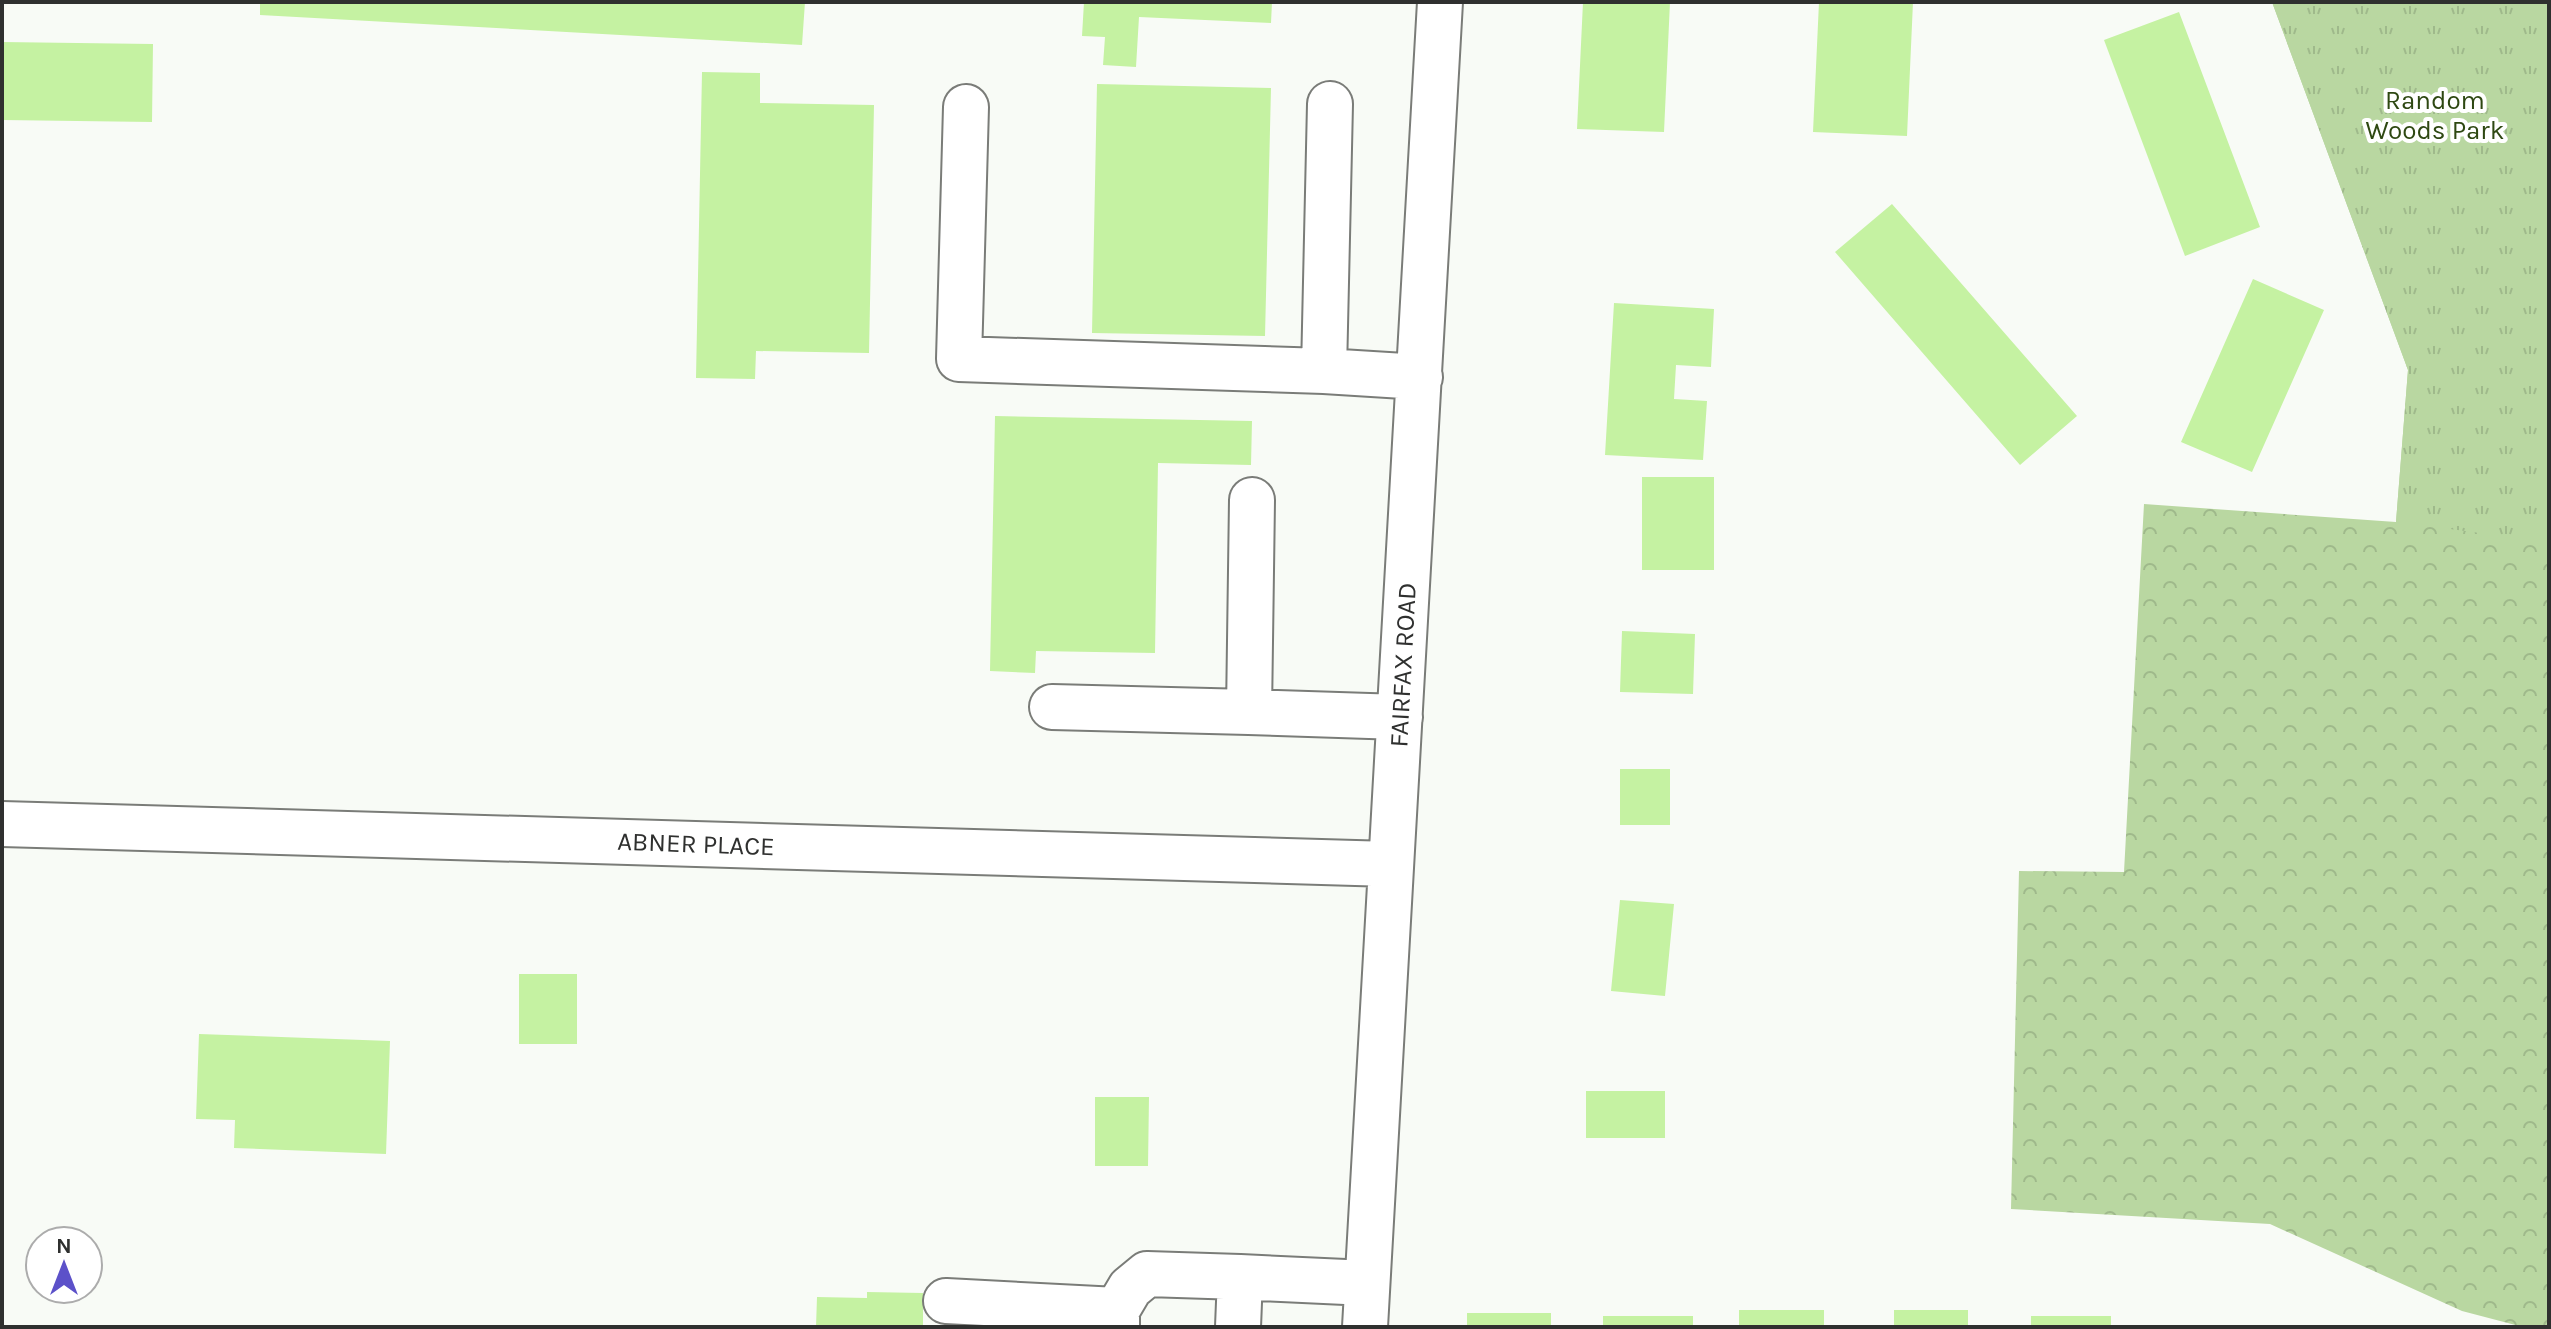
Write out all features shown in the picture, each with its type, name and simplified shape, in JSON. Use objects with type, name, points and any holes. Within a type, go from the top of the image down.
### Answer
[{"type":"street","name":"FAIRFAX ROAD","points":[[1365,1327],[1440,2]]},
{"type":"street","points":[[1324,371],[1330,104]]},
{"type":"street","points":[[966,107],[959,359],[1420,377]]},
{"type":"street","points":[[1249,712],[1252,500]]},
{"type":"street","points":[[1052,707],[1400,717]]},
{"type":"street","name":"ABNER PLACE","points":[[2,824],[1390,864]]},
{"type":"street","points":[[946,1301],[1117,1318],[1130,1288],[1147,1274],[1367,1283]]},
{"type":"street","points":[[1238,1327],[1240,1277]]},
{"type":"green space","points":[[2272,2],[2549,2],[2549,1327],[2523,1327],[2462,1311],[2270,1224],[2011,1209],[2019,871],[2124,872],[2144,504],[2396,522],[2408,370]]},
{"type":"green space","name":"Random Woods Park","points":[[2272,2],[2549,2],[2549,542],[2396,522],[2408,370]]},
{"type":"building","points":[[260,2],[805,2],[802,45],[260,15]]},
{"type":"building","points":[[1084,2],[1272,2],[1271,23],[1139,17],[1136,67],[1103,65],[1105,37],[1082,36]]},
{"type":"building","points":[[1583,2],[1670,2],[1664,132],[1577,129]]},
{"type":"building","points":[[1819,2],[1913,2],[1907,136],[1813,132]]},
{"type":"building","points":[[2179,12],[2260,227],[2185,256],[2104,40]]},
{"type":"building","points":[[2,42],[153,44],[152,122],[2,120]]},
{"type":"building","points":[[702,72],[760,73],[760,103],[874,105],[869,353],[756,351],[755,379],[696,378]]},
{"type":"building","points":[[1097,84],[1271,88],[1265,336],[1092,333]]},
{"type":"building","points":[[1892,204],[2077,416],[2020,465],[1835,252]]},
{"type":"building","points":[[2253,279],[2324,310],[2252,472],[2181,442]]},
{"type":"building","points":[[1614,303],[1714,309],[1711,367],[1676,365],[1674,399],[1707,401],[1703,460],[1605,455]]},
{"type":"building","points":[[995,416],[1252,421],[1251,465],[1158,463],[1155,653],[1036,651],[1035,673],[990,671]]},
{"type":"building","points":[[1642,477],[1714,477],[1714,570],[1642,570]]},
{"type":"building","points":[[1622,631],[1695,634],[1693,694],[1620,692]]},
{"type":"building","points":[[1620,769],[1670,769],[1670,825],[1620,825]]},
{"type":"building","points":[[1620,900],[1674,904],[1665,996],[1611,991]]},
{"type":"building","points":[[519,974],[577,974],[577,1044],[519,1044]]},
{"type":"building","points":[[199,1034],[390,1041],[386,1154],[234,1148],[235,1120],[196,1119]]},
{"type":"building","points":[[1586,1091],[1665,1091],[1665,1138],[1586,1138]]},
{"type":"building","points":[[1095,1097],[1149,1097],[1148,1166],[1095,1166]]},
{"type":"building","points":[[867,1292],[923,1293],[923,1327],[816,1327],[817,1297],[867,1298]]},
{"type":"building","points":[[1739,1310],[1824,1310],[1824,1327],[1739,1327]]},
{"type":"building","points":[[1894,1310],[1968,1310],[1968,1327],[1894,1327]]},
{"type":"building","points":[[1467,1313],[1551,1313],[1551,1327],[1467,1327]]},
{"type":"building","points":[[1603,1316],[1693,1316],[1693,1327],[1603,1327]]},
{"type":"building","points":[[2031,1316],[2111,1316],[2111,1327],[2031,1327]]}]
